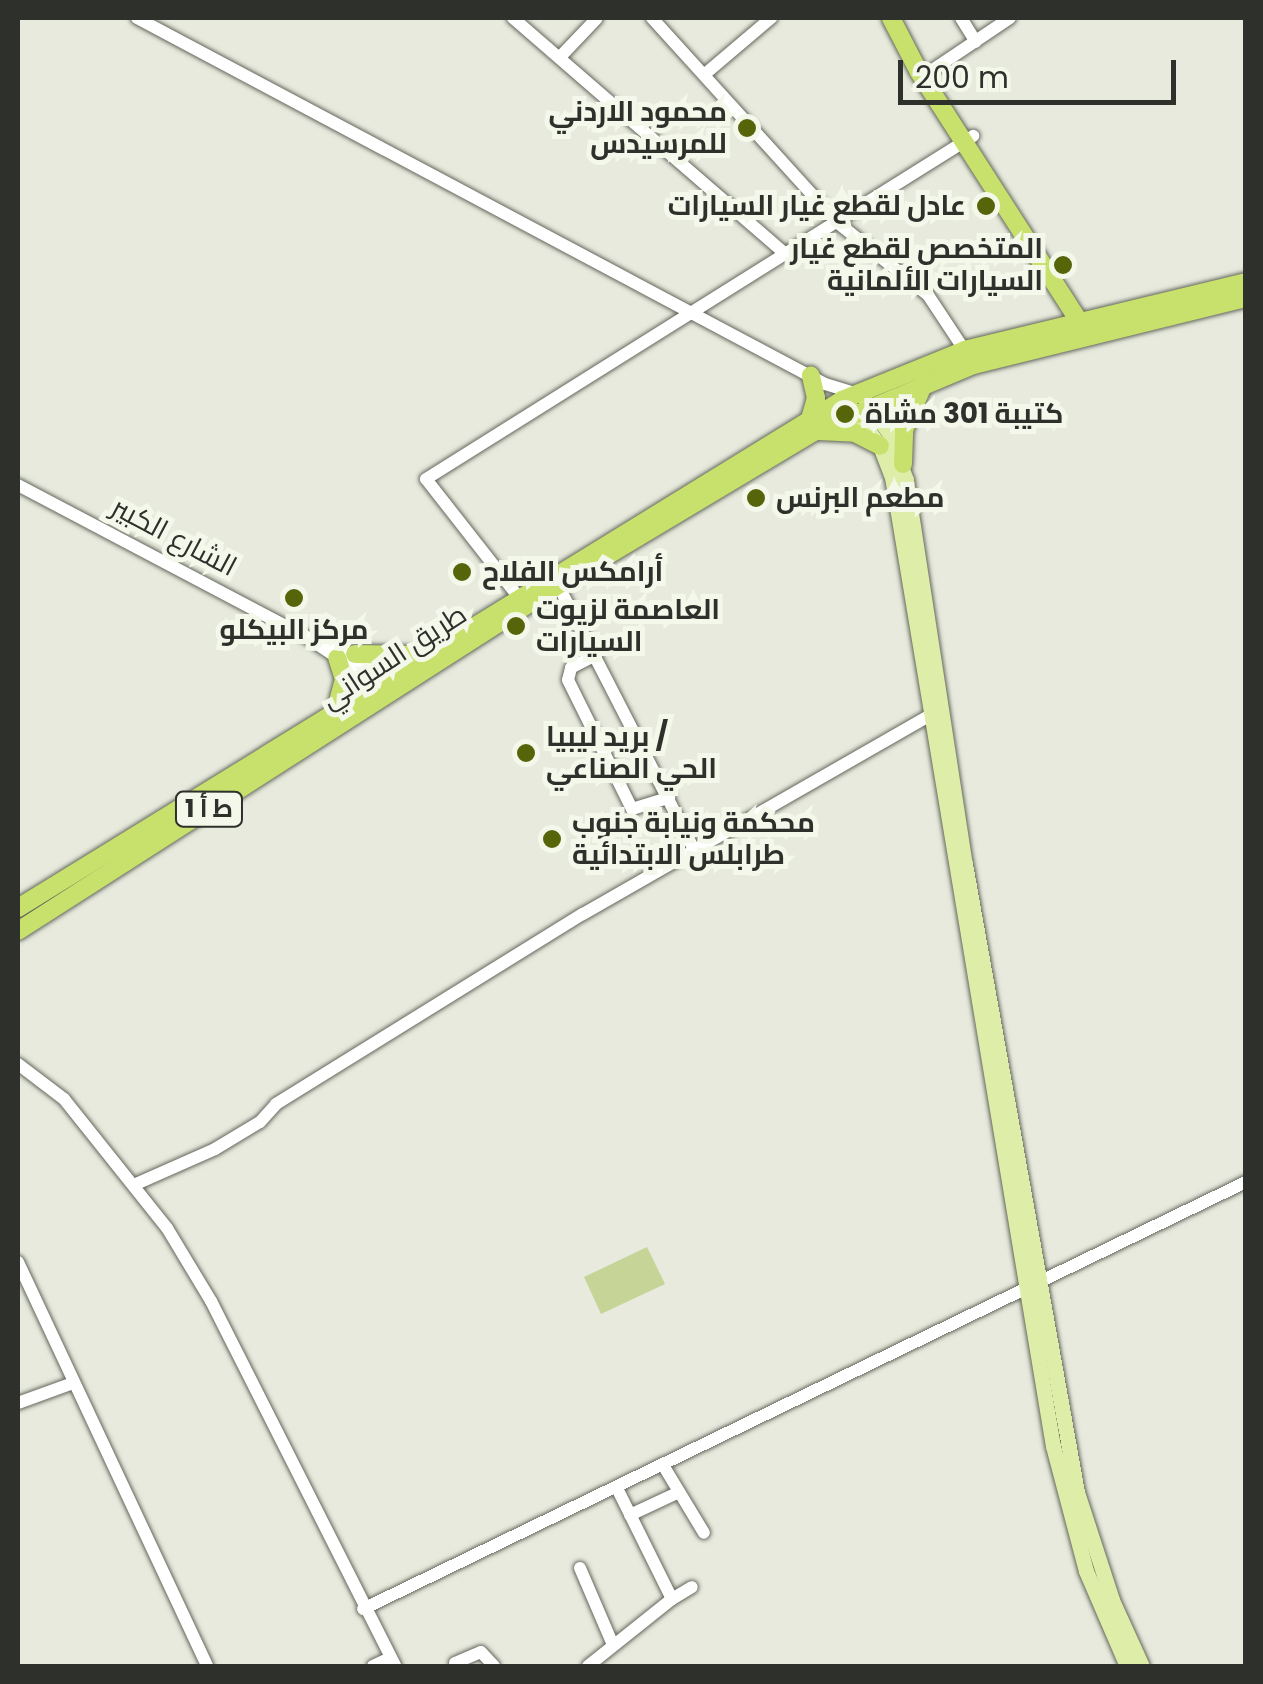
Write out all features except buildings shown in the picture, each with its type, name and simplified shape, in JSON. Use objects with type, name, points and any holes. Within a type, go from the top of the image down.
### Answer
[{"type":"highway","points":[[891,18],[1091,326]]},
{"type":"highway","points":[[902,18],[969,139]]},
{"type":"highway","points":[[1091,326],[1246,282]]},
{"type":"highway","points":[[1091,326],[1246,298]]},
{"type":"highway","name":"طريق السواني","points":[[18,931],[388,684],[424,654],[517,595],[812,426],[855,402],[969,357],[1091,326]]},
{"type":"highway","name":"طريق السواني","points":[[855,402],[924,383],[969,357]]},
{"type":"highway","points":[[818,380],[812,426],[855,434],[880,446]]},
{"type":"highway","points":[[903,464],[908,413],[924,383]]},
{"type":"highway","name":"طريق السواني","points":[[18,908],[334,712],[558,585],[812,426]]},
{"type":"highway","points":[[334,712],[346,656],[424,654]]},
{"type":"main road","points":[[855,402],[880,446],[892,478],[1034,1285],[1059,1474],[1086,1570],[1126,1666]]},
{"type":"main road","points":[[855,402],[903,464],[935,712]]},
{"type":"main road","points":[[1034,1285],[1086,1526],[1142,1666]]},
{"type":"street","points":[[137,18],[692,311],[855,402]]},
{"type":"street","points":[[513,18],[787,255]]},
{"type":"street","points":[[561,56],[597,18]]},
{"type":"street","points":[[652,18],[838,223],[928,294],[969,357]]},
{"type":"street","points":[[706,74],[767,18]]},
{"type":"street","points":[[961,18],[976,42]]},
{"type":"street","points":[[930,71],[1010,18]]},
{"type":"street","points":[[517,595],[426,479],[969,139]]},
{"type":"street","name":"الشارع الكبير","points":[[18,484],[346,656],[388,684]]},
{"type":"street","points":[[558,585],[696,854]]},
{"type":"street","points":[[596,654],[570,668],[568,680],[632,809],[669,798]]},
{"type":"street","points":[[136,1184],[215,1149],[260,1122],[276,1104],[583,914],[696,854],[935,712]]},
{"type":"street","points":[[18,1064],[64,1100],[136,1184],[211,1301],[392,1662],[373,1666]]},
{"type":"street","points":[[363,1609],[1246,1182]]},
{"type":"street","points":[[18,1262],[207,1666]]},
{"type":"street","points":[[18,1403],[73,1383]]},
{"type":"street","points":[[663,1465],[704,1533]]},
{"type":"street","points":[[617,1488],[672,1599]]},
{"type":"street","points":[[630,1515],[680,1492]]},
{"type":"street","points":[[580,1568],[613,1644]]},
{"type":"street","points":[[588,1666],[672,1599],[692,1588]]},
{"type":"street","points":[[455,1664],[481,1652],[494,1666]]},
{"type":"green space","points":[[647,1247],[665,1284],[601,1314],[584,1277]]},
{"type":"place","name":"محمود الاردني للمرسيدس","points":[[747,128]]},
{"type":"place","name":"عادل لقطع غيار السيارات","points":[[986,206]]},
{"type":"place","name":"المتخصص لقطع غيار السيارات الألمانية","points":[[1063,265]]},
{"type":"place","name":"كتيبة 301 مشاة","points":[[845,414]]},
{"type":"place","name":"مطعم البرنس","points":[[756,498]]},
{"type":"place","name":"أرامكس الفلاح","points":[[462,572]]},
{"type":"place","name":"مركز البيكلو","points":[[294,598]]},
{"type":"place","name":"العاصمة لزيوت السيارات","points":[[516,626]]},
{"type":"place","name":"بريد ليبيا / الحي الصناعي","points":[[526,753]]},
{"type":"place","name":"محكمة ونيابة جنوب طرابلس الابتدائية","points":[[552,839]]}]
